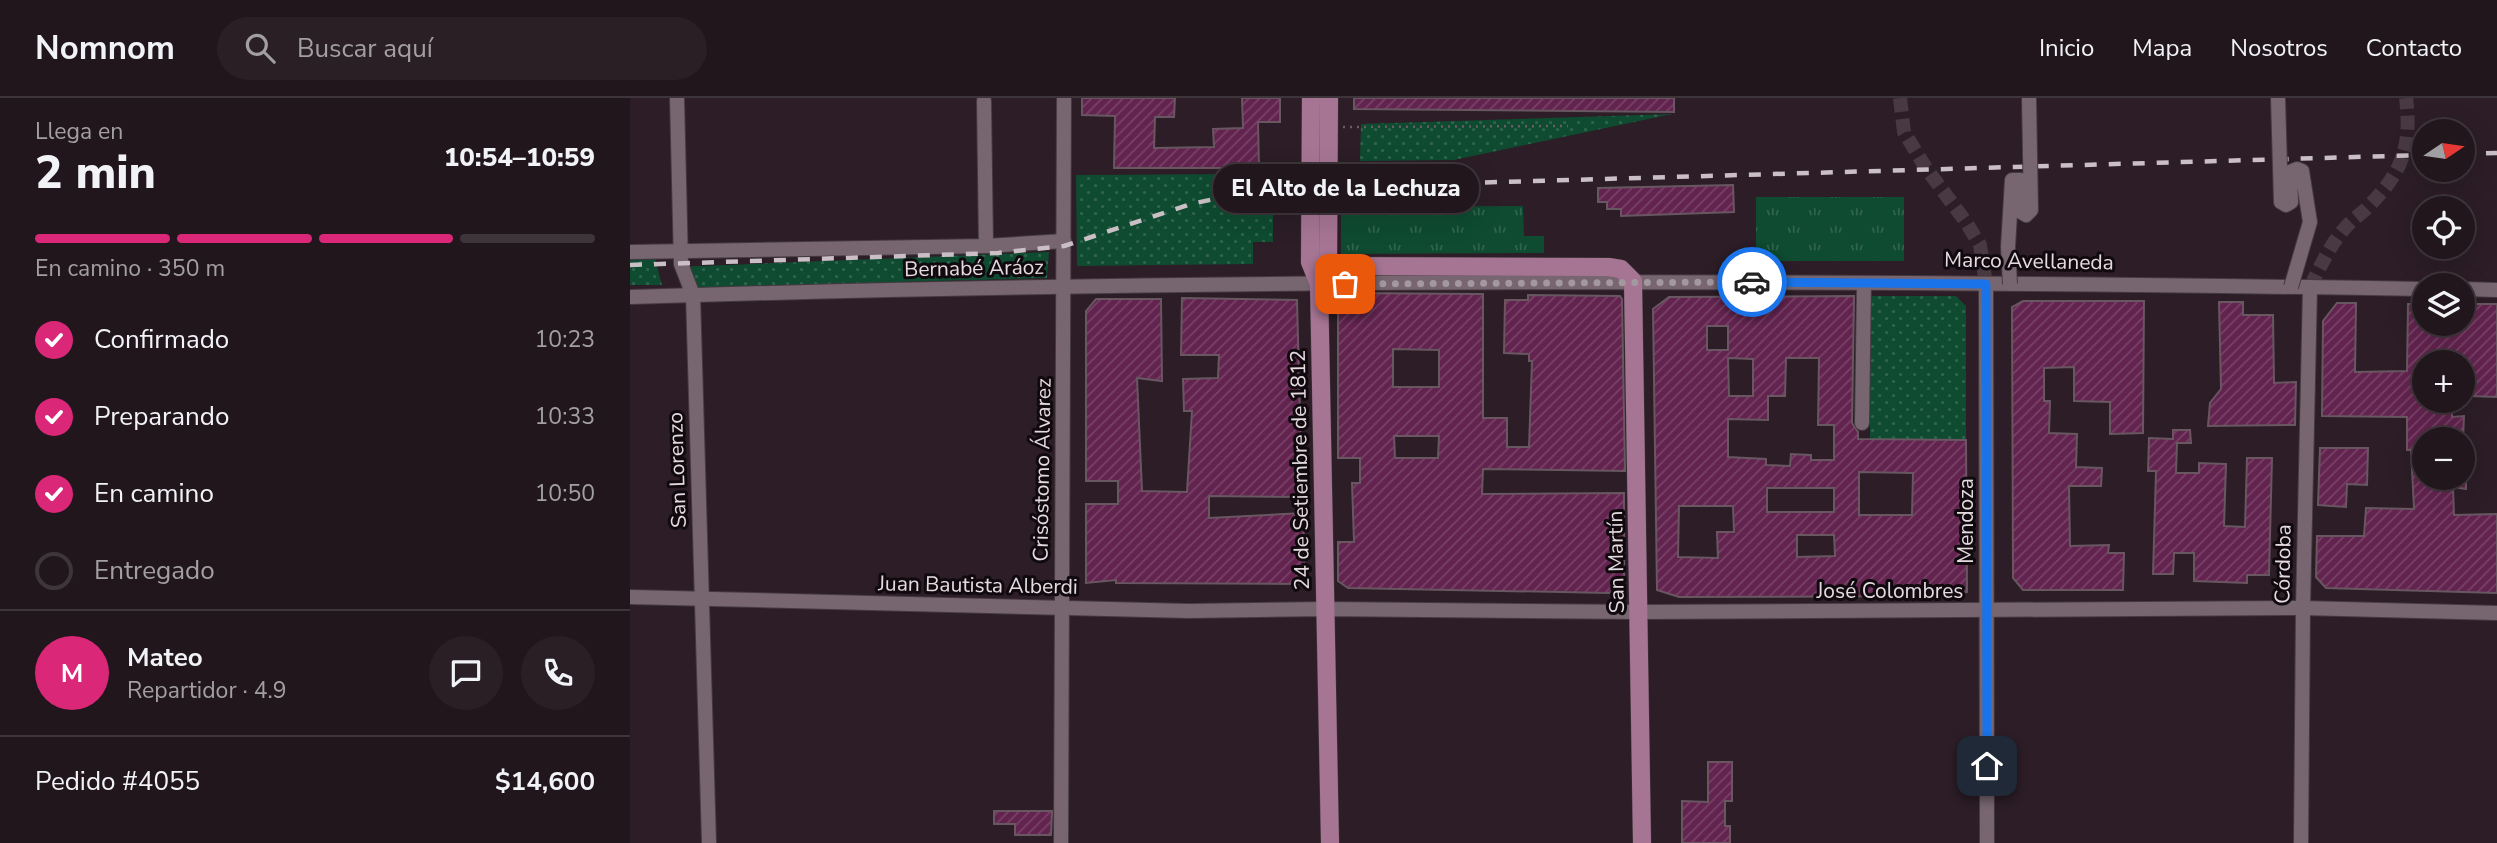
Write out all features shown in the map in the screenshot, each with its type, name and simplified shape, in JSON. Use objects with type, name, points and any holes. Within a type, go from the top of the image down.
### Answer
[{"type":"main road","name":"24 de Setiembre de 1812","points":[[1311,98],[1310,262],[1319,284],[1330,843]]},
{"type":"main road","points":[[1319,284],[1328,266],[1329,98]]},
{"type":"main road","name":"Marco Avellaneda","points":[[1328,266],[1609,267],[1620,269],[1633,281]]},
{"type":"main road","name":"San Martín","points":[[1633,281],[1642,843]]},
{"type":"street","name":"San Lorenzo","points":[[677,98],[681,264],[694,295],[709,843]]},
{"type":"street","name":"Crisóstomo Álvarez","points":[[1061,843],[1064,98]]},
{"type":"street","points":[[2010,284],[2008,247],[2012,180],[2021,180],[2021,212],[2026,215],[2031,210],[2029,98]]},
{"type":"street","points":[[2277,98],[2281,202],[2286,205],[2291,202],[2290,172],[2297,169],[2302,172],[2310,222],[2291,287]]},
{"type":"street","points":[[984,101],[986,246]]},
{"type":"street","name":"Bernabé Aráoz","points":[[630,252],[986,246],[1064,241]]},
{"type":"street","name":"Marco Avellaneda","points":[[1319,284],[1633,281],[2412,289]]},
{"type":"street","points":[[1862,423],[1864,283]]},
{"type":"street","name":"Bernabé Aráoz","points":[[630,297],[1319,284]]},
{"type":"street","name":"Mendoza","points":[[1986,284],[1987,843]]},
{"type":"street","name":"Córdoba","points":[[2301,843],[2310,287]]},
{"type":"street","points":[[2475,289],[2497,290]]},
{"type":"street","name":"Juan Bautista Alberdi","points":[[630,597],[1189,611],[1325,609]]},
{"type":"street","name":"José Colombres","points":[[1325,609],[1639,612],[2303,608],[2497,613]]},
{"type":"path","points":[[1359,127],[1567,126]]},
{"type":"green space","points":[[1672,114],[1454,160],[1360,161],[1361,124]]},
{"type":"green space","points":[[1250,174],[1251,194],[1273,194],[1273,242],[1253,242],[1253,264],[1077,266],[1076,175]]},
{"type":"green space","points":[[1756,197],[1904,197],[1904,261],[1756,261]]},
{"type":"green space","points":[[1523,206],[1524,236],[1544,236],[1544,253],[1341,254],[1341,207]]},
{"type":"green space","points":[[1049,252],[1047,278],[685,288],[676,267]]},
{"type":"green space","points":[[655,259],[662,285],[630,285],[630,260]]},
{"type":"green space","points":[[1870,296],[1956,296],[1966,306],[1966,440],[1870,439]]},
{"type":"building","points":[[1082,98],[1175,98],[1174,117],[1155,117],[1154,148],[1214,147],[1213,129],[1243,128],[1242,98],[1280,98],[1280,122],[1258,122],[1259,168],[1114,168],[1115,116],[1082,115]]},
{"type":"building","points":[[1354,98],[1674,98],[1674,112],[1354,109]]},
{"type":"building","points":[[1733,185],[1734,212],[1621,216],[1621,209],[1607,209],[1607,202],[1598,202],[1598,188]]},
{"type":"building","points":[[1347,293],[1483,294],[1483,418],[1507,418],[1507,447],[1529,447],[1532,361],[1529,361],[1529,354],[1504,353],[1505,300],[1528,300],[1528,295],[1620,296],[1625,471],[1483,469],[1482,494],[1624,493],[1624,583],[1609,593],[1348,588],[1338,581],[1338,542],[1354,542],[1352,483],[1360,483],[1360,458],[1338,458],[1338,305]],"holes":[[[1393,349],[1439,350],[1439,387],[1393,387]],[[1394,436],[1439,436],[1438,458],[1395,458]]]},
{"type":"building","points":[[1854,296],[1852,423],[1858,432],[1858,439],[1966,440],[1967,592],[1951,596],[1679,597],[1657,590],[1653,309],[1669,297]],"holes":[[[1707,326],[1728,326],[1728,350],[1707,350]],[[1728,358],[1753,359],[1753,396],[1729,396]],[[1786,358],[1819,358],[1818,425],[1834,425],[1834,460],[1811,460],[1811,455],[1791,454],[1790,466],[1766,465],[1766,459],[1728,457],[1728,419],[1768,420],[1768,396],[1785,396]],[[1859,472],[1913,473],[1912,515],[1859,515]],[[1767,488],[1834,488],[1834,512],[1767,512]],[[1679,506],[1733,506],[1734,532],[1717,532],[1718,558],[1678,557]],[[1797,535],[1834,535],[1835,556],[1797,557]]]},
{"type":"building","points":[[1182,298],[1297,300],[1302,497],[1209,496],[1209,518],[1303,513],[1305,584],[1116,583],[1116,580],[1086,583],[1086,504],[1118,504],[1118,481],[1086,481],[1086,311],[1096,299],[1161,299],[1162,381],[1137,378],[1142,491],[1187,492],[1192,411],[1184,411],[1183,379],[1218,378],[1219,355],[1181,355]]},
{"type":"building","points":[[2023,301],[2144,301],[2143,433],[2110,434],[2110,402],[2074,401],[2074,367],[2044,368],[2044,401],[2050,401],[2049,433],[2077,434],[2076,467],[2102,468],[2101,486],[2069,486],[2070,546],[2109,545],[2108,553],[2124,553],[2123,590],[2023,590],[2013,578],[2012,307]]},
{"type":"building","points":[[2219,302],[2243,302],[2243,315],[2273,315],[2274,383],[2296,382],[2295,425],[2208,426],[2210,403],[2221,389]]},
{"type":"building","points":[[2337,303],[2356,303],[2355,372],[2407,371],[2408,304],[2412,304],[2412,336],[2475,336],[2475,304],[2497,304],[2497,397],[2475,396],[2475,350],[2412,350],[2412,413],[2452,413],[2452,417],[2464,416],[2464,427],[2412,427],[2412,470],[2411,450],[2407,450],[2407,417],[2322,416],[2323,321]]},
{"type":"building","points":[[2173,430],[2190,430],[2191,443],[2177,443],[2176,473],[2199,473],[2199,463],[2226,464],[2224,526],[2245,527],[2247,458],[2272,458],[2269,575],[2247,575],[2247,583],[2194,581],[2194,553],[2174,553],[2173,574],[2153,574],[2156,471],[2148,471],[2149,438],[2173,439]]},
{"type":"building","points":[[2320,448],[2368,448],[2367,485],[2347,484],[2346,507],[2318,505]]},
{"type":"building","points":[[2413,490],[2453,490],[2454,515],[2497,514],[2497,593],[2326,588],[2316,577],[2317,536],[2364,536],[2366,508],[2414,509]]},
{"type":"building","points":[[1708,762],[1732,762],[1732,801],[1725,801],[1725,826],[1730,826],[1730,843],[1682,843],[1682,801],[1708,802]]},
{"type":"building","points":[[994,811],[1052,811],[1051,835],[1015,835],[1015,824],[994,824]]},
{"type":"tunnel","points":[[1900,98],[1904,132],[1980,245],[1986,284]]},
{"type":"tunnel","points":[[2310,287],[2340,234],[2378,196],[2396,171],[2405,146],[2406,98]]},
{"type":"railway","points":[[2475,154],[2497,153]]},
{"type":"railway","points":[[630,265],[998,253],[1064,246],[1191,204],[1261,189],[2412,155]]},
{"type":"way so far","points":[[1345,284],[1752,282]]},
{"type":"place","name":"El Alto de la Lechuza","points":[[1345,284]]},
{"type":"route","points":[[1752,282],[1986,284],[1987,766]]}]
